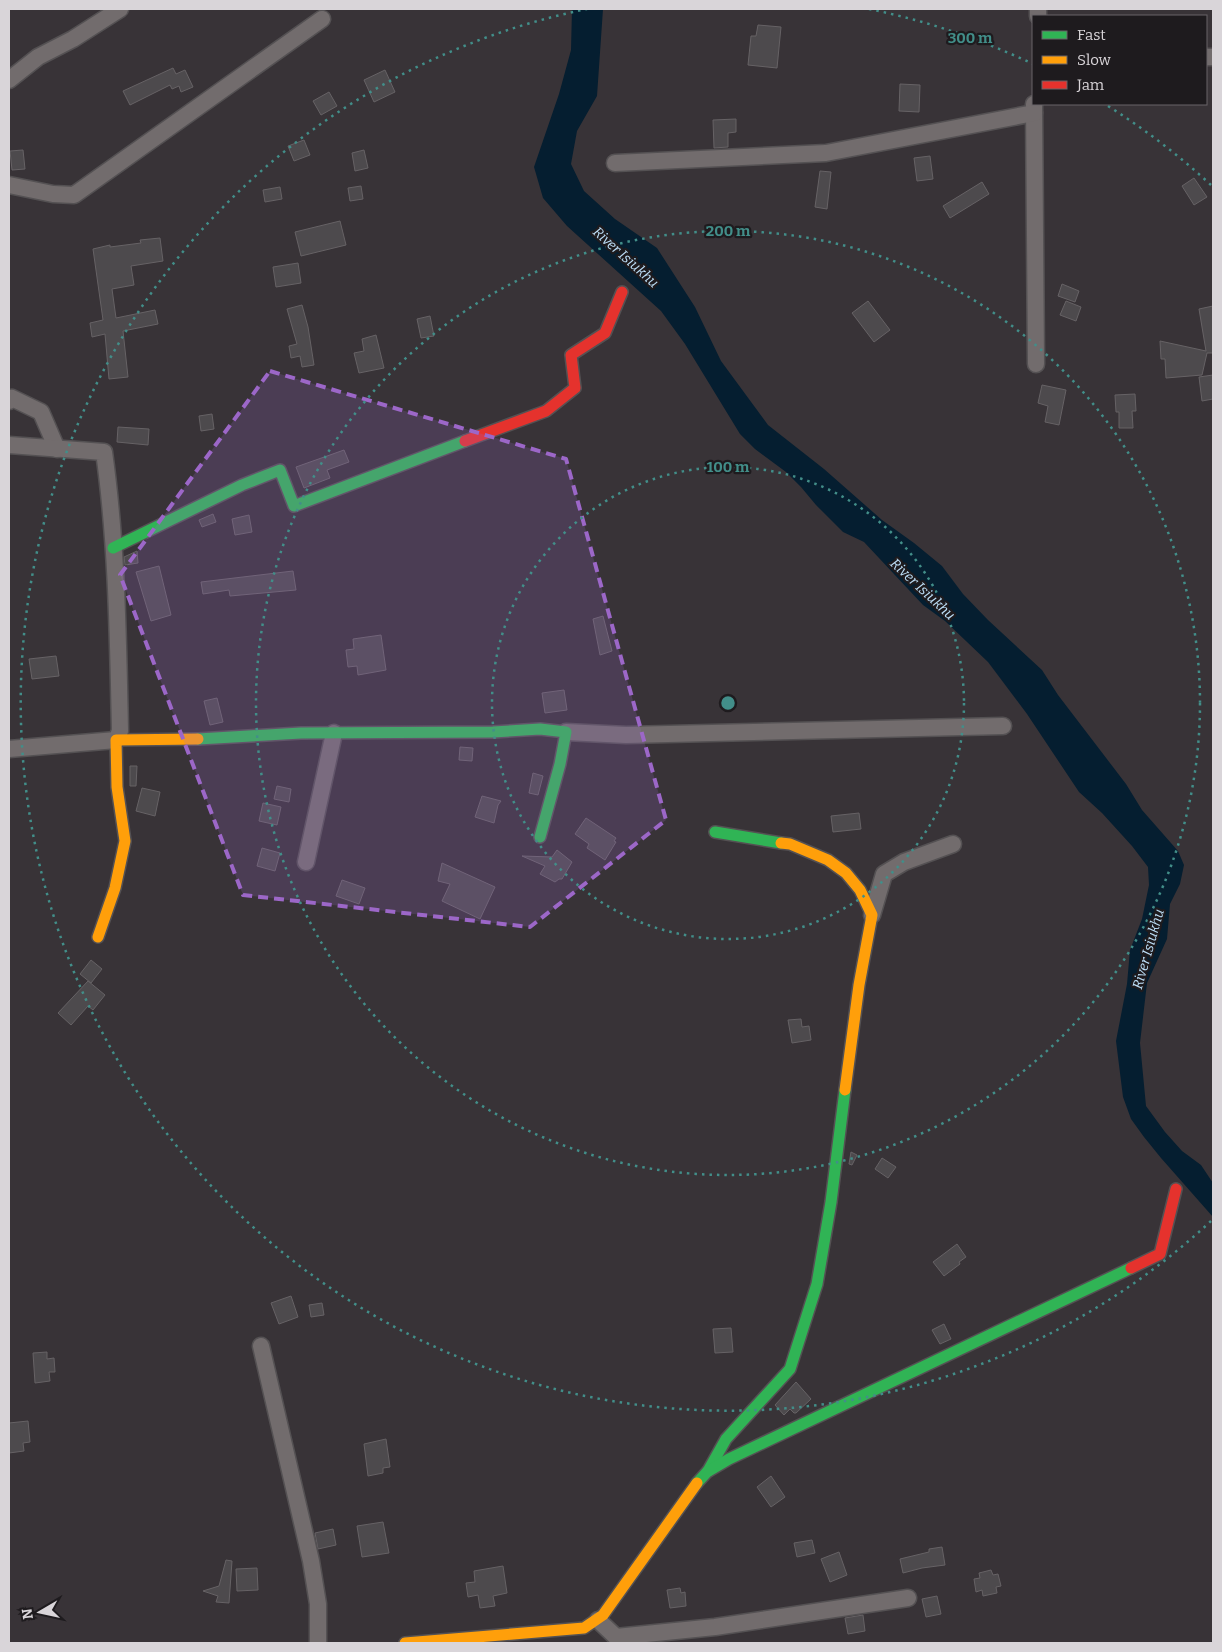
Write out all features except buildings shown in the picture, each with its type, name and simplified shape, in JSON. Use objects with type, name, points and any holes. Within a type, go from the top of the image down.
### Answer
[{"type":"street","points":[[9,80],[38,57],[74,39],[120,9]]},
{"type":"street","points":[[9,185],[53,194],[74,195],[322,19]]},
{"type":"street","points":[[615,163],[826,153],[1034,108],[1036,364]]},
{"type":"street","points":[[113,548],[234,489],[280,470],[294,506],[546,411],[575,388],[571,355],[605,333],[622,292]]},
{"type":"street","points":[[9,401],[12,398],[41,412],[57,448]]},
{"type":"street","points":[[9,445],[104,452],[110,496],[118,649],[120,731],[116,740],[117,787],[125,841],[115,888],[98,937]]},
{"type":"street","points":[[9,749],[116,740],[224,738],[301,733],[493,732],[540,729],[566,732],[636,734],[1003,726]]},
{"type":"street","points":[[540,837],[560,764],[566,732]]},
{"type":"street","points":[[306,862],[334,733]]},
{"type":"street","points":[[715,832],[790,844],[828,860],[846,872],[860,890],[872,915]]},
{"type":"street","points":[[708,1472],[726,1438],[790,1369],[817,1284],[831,1202],[859,985],[872,915],[884,874],[904,862],[953,844]]},
{"type":"street","points":[[405,1643],[584,1628],[598,1620],[608,1609],[691,1490],[708,1472],[729,1459],[1160,1254],[1176,1189]]},
{"type":"street","points":[[261,1346],[311,1561],[318,1604],[318,1643]]},
{"type":"street","points":[[598,1620],[616,1637],[715,1627],[908,1598]]},
{"type":"highlighted area","points":[[270,371],[566,459],[666,820],[530,927],[243,895],[120,575]]},
{"type":"water","name":"River Isiukhu","points":[[572,9],[603,9],[597,96],[577,131],[571,164],[584,191],[615,219],[657,248],[695,307],[721,361],[768,425],[824,469],[882,520],[942,566],[963,594],[988,620],[1042,670],[1058,695],[1126,784],[1142,810],[1178,851],[1184,865],[1180,884],[1170,904],[1167,939],[1147,983],[1140,1043],[1146,1106],[1182,1151],[1201,1165],[1213,1183],[1213,1217],[1144,1137],[1131,1119],[1123,1097],[1116,1041],[1127,984],[1130,950],[1142,919],[1149,885],[1148,867],[1102,813],[1079,792],[1027,714],[988,662],[945,621],[923,605],[864,542],[843,532],[786,472],[755,449],[740,434],[685,344],[661,311],[567,226],[543,198],[534,167],[559,94],[571,50]]},
{"type":"traffic: fast","points":[[113,548],[242,485],[280,470],[294,506],[465,441]]},
{"type":"traffic: fast","points":[[198,739],[301,733],[493,732],[540,729],[566,732],[560,764],[540,837]]},
{"type":"traffic: fast","points":[[715,832],[781,843]]},
{"type":"traffic: fast","points":[[708,1471],[726,1439],[790,1369],[817,1284],[831,1202],[845,1090]]},
{"type":"traffic: fast","points":[[697,1483],[707,1472],[729,1459],[1131,1268]]},
{"type":"traffic: slow","points":[[98,937],[115,888],[125,841],[117,787],[116,740],[198,739]]},
{"type":"traffic: slow","points":[[781,843],[790,844],[828,860],[846,873],[860,890],[872,915],[859,985],[845,1090]]},
{"type":"traffic: slow","points":[[405,1643],[584,1628],[603,1615],[697,1483]]},
{"type":"traffic: jam","points":[[465,441],[546,411],[575,388],[571,355],[605,333],[622,292]]},
{"type":"traffic: jam","points":[[1131,1268],[1160,1254],[1176,1189]]}]
